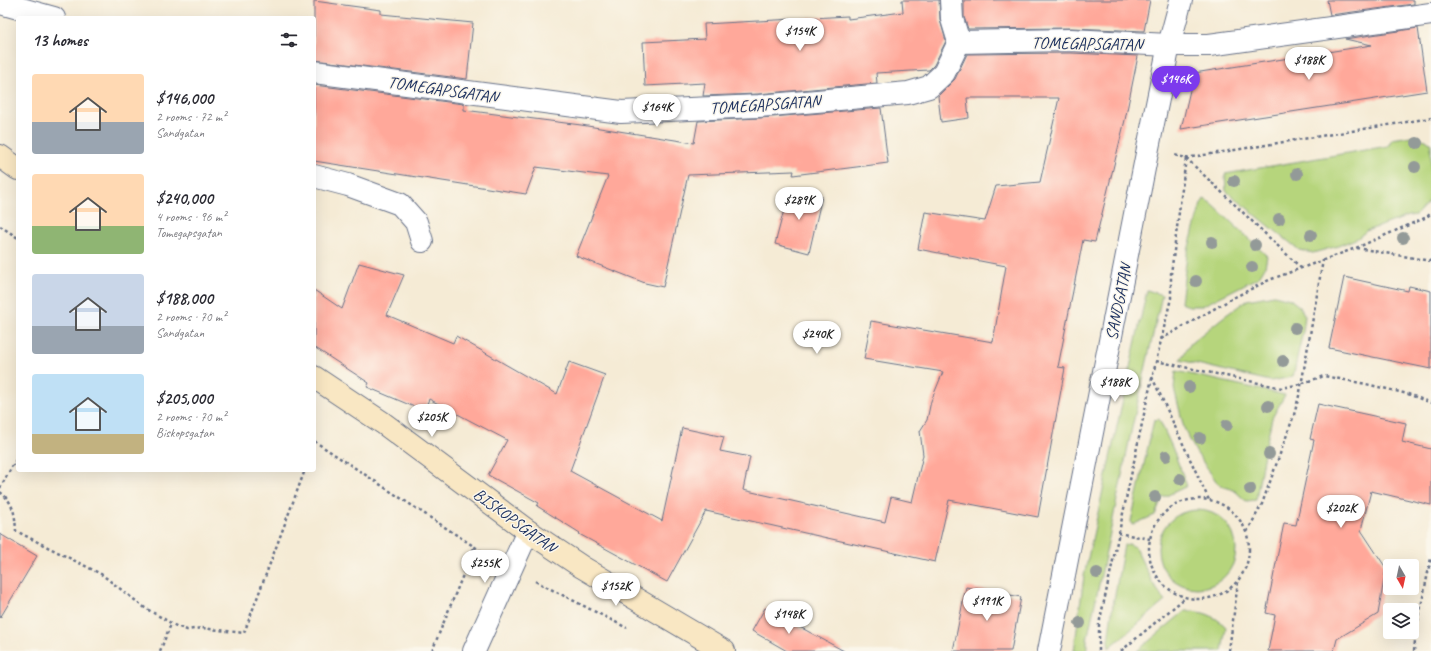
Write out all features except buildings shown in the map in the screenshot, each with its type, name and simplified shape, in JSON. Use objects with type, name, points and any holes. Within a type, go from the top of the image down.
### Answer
[{"type":"street","points":[[951,0],[952,19],[959,42]]},
{"type":"street","name":"SANDGATAN","points":[[1048,651],[1148,148],[1181,0]]},
{"type":"street","points":[[0,2],[47,16]]},
{"type":"street","name":"TOMEGAPSGATAN","points":[[316,72],[621,112],[751,107],[908,92],[929,87],[944,73],[959,42],[1071,40],[1170,45],[1209,45],[1431,14]]},
{"type":"street","points":[[0,156],[16,168]]},
{"type":"street","points":[[316,177],[348,185],[400,204],[416,222],[422,241]]},
{"type":"street","name":"BISKOPSGATAN","points":[[316,378],[384,423],[528,531],[582,567],[724,651]]},
{"type":"street","points":[[474,651],[528,531]]},
{"type":"path","points":[[1148,148],[1186,158],[1431,118]]},
{"type":"path","points":[[1186,158],[1301,268]]},
{"type":"path","points":[[1099,651],[1099,624],[1155,361],[1171,298],[1171,274],[1186,158]]},
{"type":"path","points":[[1161,340],[1235,297],[1269,280],[1356,248],[1431,214]]},
{"type":"path","points":[[0,226],[16,237]]},
{"type":"path","points":[[1356,248],[1431,261]]},
{"type":"path","points":[[1247,532],[1262,504],[1294,415],[1324,260]]},
{"type":"path","points":[[1155,361],[1282,388],[1324,376],[1408,394],[1431,403]]},
{"type":"path","points":[[1152,376],[1209,500]]},
{"type":"path","points":[[316,442],[474,548],[510,569],[631,631]]},
{"type":"path","points":[[0,488],[16,460]]},
{"type":"path","points":[[0,492],[7,498],[15,512],[16,531],[100,574],[145,608],[171,624],[187,630],[202,628],[244,633],[304,472]]},
{"type":"path","points":[[1192,499],[1209,500],[1225,506],[1238,517],[1247,532],[1249,549],[1247,567],[1238,582],[1226,592],[1211,598],[1195,600],[1179,596],[1165,588],[1155,575],[1149,560],[1148,544],[1152,528],[1162,515],[1175,504],[1192,499]]},
{"type":"path","points":[[1118,532],[1150,539]]},
{"type":"path","points":[[432,651],[474,548]]},
{"type":"path","points":[[1414,651],[1416,631],[1431,558]]},
{"type":"path","points":[[1229,651],[1238,582]]},
{"type":"path","points":[[1121,651],[1186,597]]},
{"type":"path","points":[[160,651],[171,624]]},
{"type":"green space","points":[[1411,136],[1426,140],[1431,144],[1431,199],[1416,215],[1366,231],[1358,238],[1338,246],[1313,253],[1299,250],[1226,191],[1225,174],[1388,146],[1392,139]]},
{"type":"green space","points":[[1204,199],[1211,203],[1267,256],[1265,267],[1259,277],[1202,306],[1189,306],[1181,303],[1187,254],[1201,204]]},
{"type":"green space","points":[[1147,290],[1162,295],[1087,640],[1087,651],[1074,651],[1084,576]]},
{"type":"green space","points":[[1274,295],[1290,299],[1300,307],[1305,316],[1293,377],[1270,381],[1180,360],[1191,343],[1247,300]]},
{"type":"green space","points":[[1176,371],[1285,395],[1272,418],[1256,500],[1246,501],[1235,491],[1218,484],[1196,452],[1184,428],[1174,388]]},
{"type":"green space","points":[[1159,419],[1187,486],[1162,498],[1155,515],[1132,525],[1131,521],[1154,420]]},
{"type":"green space","points":[[1189,510],[1205,510],[1219,516],[1230,527],[1236,541],[1236,557],[1230,571],[1219,582],[1205,588],[1189,588],[1175,582],[1164,571],[1158,557],[1158,541],[1164,527],[1175,516]]},
{"type":"green space","points":[[1129,544],[1135,547],[1152,582],[1165,601],[1109,648],[1108,641],[1112,611],[1124,545]]},
{"type":"green space","points":[[1185,611],[1208,614],[1217,619],[1226,627],[1222,651],[1137,651]]}]
